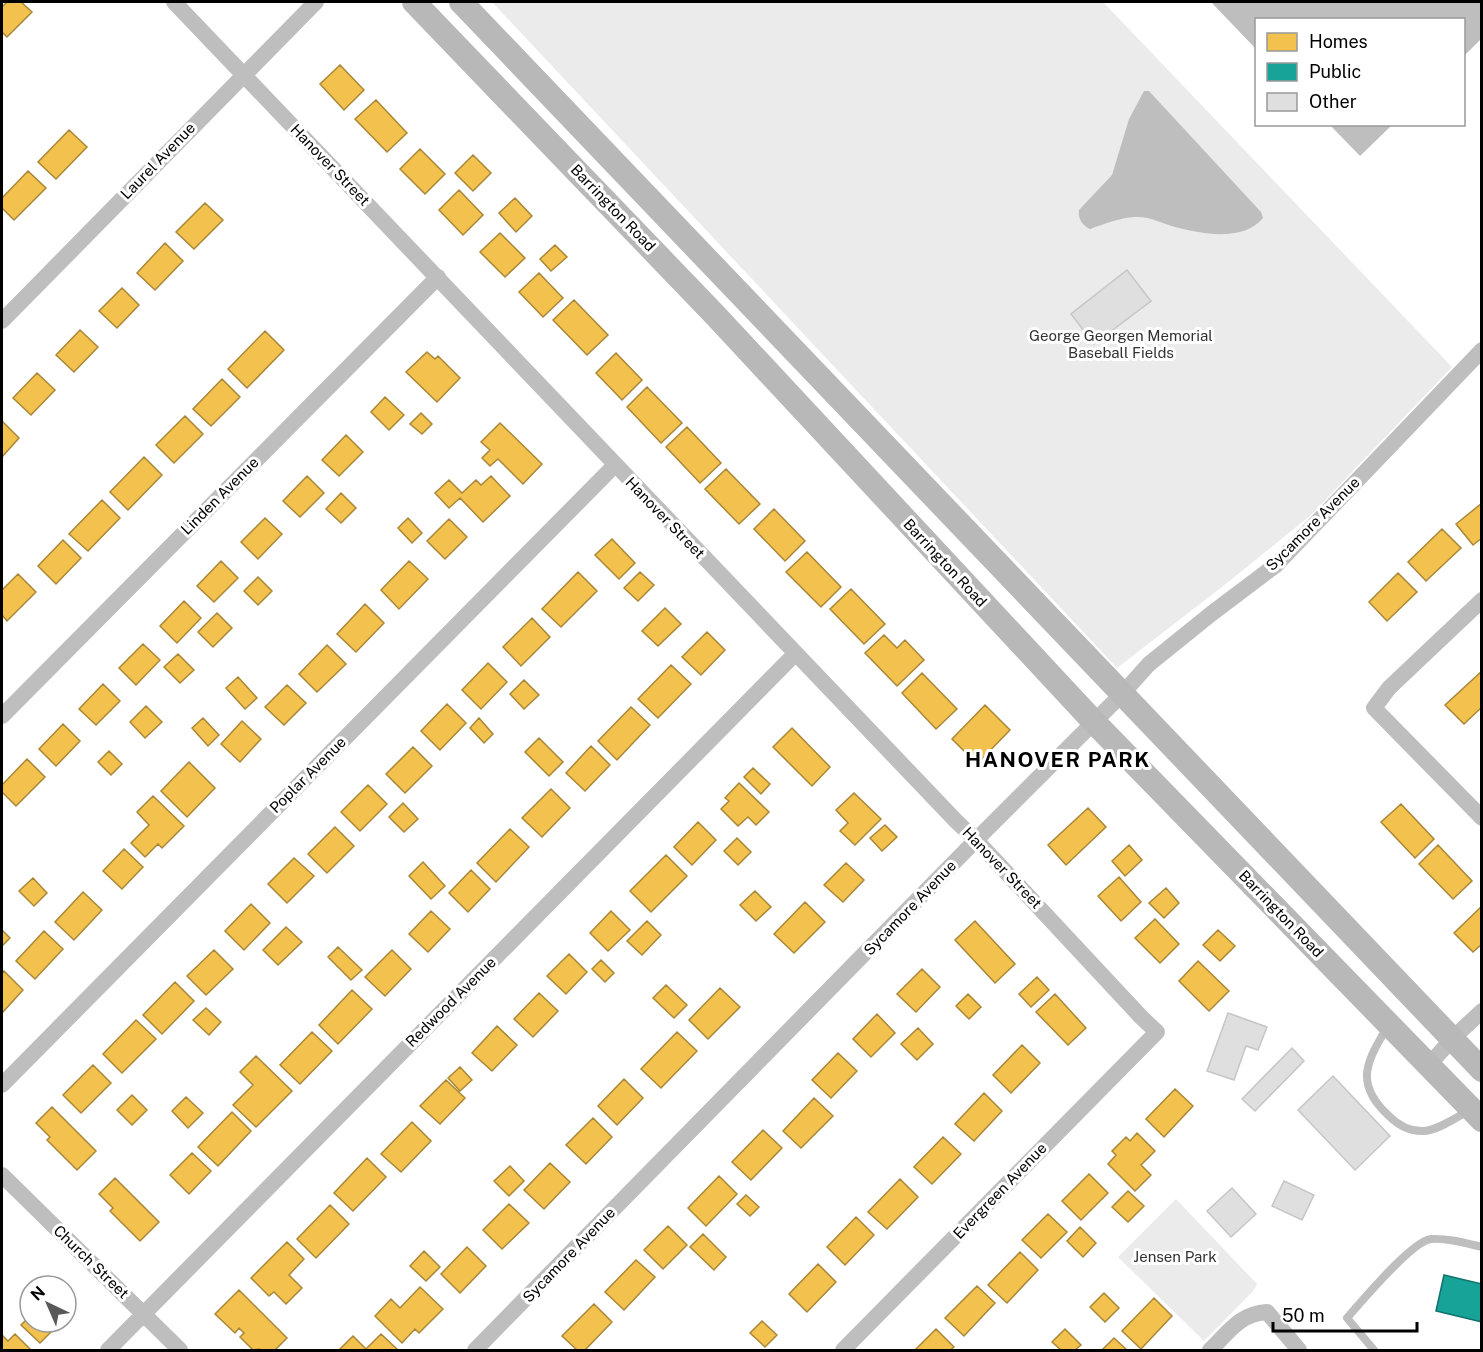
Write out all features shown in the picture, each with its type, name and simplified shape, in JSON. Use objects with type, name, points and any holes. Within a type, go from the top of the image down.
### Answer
[{"type":"main road","name":"Barrington Road","points":[[414,2],[716,315],[1094,722],[1476,1114]]},
{"type":"main road","points":[[461,2],[1482,1070]]},
{"type":"street","name":"Hanover Street","points":[[174,2],[1157,1032]]},
{"type":"street","name":"Laurel Avenue","points":[[2,321],[316,2]]},
{"type":"street","name":"Linden Avenue","points":[[2,716],[438,277]]},
{"type":"street","name":"Sycamore Avenue","points":[[475,1350],[1149,664],[1276,565],[1482,350]]},
{"type":"street","name":"Poplar Avenue","points":[[2,1085],[615,465]]},
{"type":"street","points":[[1482,600],[1389,688],[1374,708],[1482,818]]},
{"type":"street","name":"Redwood Avenue","points":[[108,1350],[795,654]]},
{"type":"street","points":[[1429,1065],[1482,1011]]},
{"type":"street","name":"Evergreen Avenue","points":[[843,1350],[1157,1032]]},
{"type":"street","name":"Church Street","points":[[2,1175],[180,1350]]},
{"type":"street","points":[[1210,1350],[1241,1320],[1253,1313],[1267,1312],[1299,1350]]},
{"type":"lane","points":[[1389,1025],[1371,1053],[1366,1079],[1373,1098],[1385,1112],[1400,1127],[1423,1132],[1476,1114]]},
{"type":"lane","points":[[1374,1350],[1347,1318],[1405,1255],[1428,1239],[1457,1241],[1482,1247]]},
{"type":"green space","name":"George Georgen Memorial Baseball Fields","points":[[492,2],[1103,2],[1452,367],[1311,515],[1117,668]]},
{"type":"green space","name":"Jensen Park","points":[[1176,1199],[1257,1284],[1254,1290],[1204,1341],[1118,1257]]},
{"type":"shaded area","points":[[1211,2],[1481,2],[1481,39],[1465,55],[1465,18],[1255,18],[1255,48]]},
{"type":"shaded area","points":[[1144,91],[1149,91],[1261,212],[1263,218],[1255,226],[1245,231],[1209,234],[1140,217],[1117,220],[1090,229],[1083,224],[1079,210],[1112,175],[1129,119]]},
{"type":"shaded area","points":[[1331,126],[1391,126],[1360,156]]},
{"type":"building: Homes","points":[[7,2],[21,2],[32,12],[7,37],[2,32],[2,7]]},
{"type":"building: Homes","points":[[340,65],[364,90],[344,110],[320,84]]},
{"type":"building: Homes","points":[[376,100],[407,133],[387,152],[355,119]]},
{"type":"building: Homes","points":[[69,130],[87,147],[56,179],[38,162]]},
{"type":"building: Homes","points":[[420,149],[445,174],[425,194],[400,169]]},
{"type":"building: Homes","points":[[473,155],[491,173],[473,191],[455,173]]},
{"type":"building: Homes","points":[[28,171],[46,188],[14,220],[2,208],[2,198]]},
{"type":"building: Homes","points":[[459,190],[483,215],[463,235],[439,210]]},
{"type":"building: Homes","points":[[515,198],[532,216],[516,232],[499,213]]},
{"type":"building: Homes","points":[[205,203],[223,220],[194,249],[176,232]]},
{"type":"building: Homes","points":[[500,233],[525,258],[505,277],[480,252]]},
{"type":"building: Homes","points":[[165,243],[183,261],[155,290],[137,273]]},
{"type":"building: Homes","points":[[555,245],[567,257],[551,271],[540,259]]},
{"type":"building: Homes","points":[[539,273],[563,298],[543,317],[519,292]]},
{"type":"building: Homes","points":[[122,288],[139,305],[117,328],[99,311]]},
{"type":"building: Homes","points":[[574,300],[608,335],[587,355],[553,320]]},
{"type":"building: Homes","points":[[80,330],[98,347],[74,372],[56,355]]},
{"type":"building: Homes","points":[[265,331],[284,350],[247,388],[228,369]]},
{"type":"building: Homes","points":[[427,352],[435,359],[438,356],[460,378],[437,402],[406,372]]},
{"type":"building: Homes","points":[[616,353],[642,380],[622,400],[596,373]]},
{"type":"building: Homes","points":[[37,373],[55,390],[31,415],[13,398]]},
{"type":"building: Homes","points":[[222,379],[240,397],[211,426],[193,409]]},
{"type":"building: Homes","points":[[647,387],[682,423],[661,443],[627,407]]},
{"type":"building: Homes","points":[[385,397],[404,415],[389,430],[371,412]]},
{"type":"building: Homes","points":[[421,413],[432,424],[422,434],[410,424]]},
{"type":"building: Homes","points":[[185,416],[203,434],[174,463],[156,445]]},
{"type":"building: Homes","points":[[2,421],[19,438],[2,457]]},
{"type":"building: Homes","points":[[500,423],[542,464],[523,484],[498,459],[490,466],[482,458],[490,450],[481,442]]},
{"type":"building: Homes","points":[[687,427],[721,463],[700,483],[666,447]]},
{"type":"building: Homes","points":[[346,435],[363,452],[339,476],[322,460]]},
{"type":"building: Homes","points":[[144,457],[162,475],[128,510],[110,492]]},
{"type":"building: Homes","points":[[726,469],[760,504],[739,524],[705,489]]},
{"type":"building: Homes","points":[[307,476],[324,493],[300,517],[283,501]]},
{"type":"building: Homes","points":[[491,476],[510,496],[483,522],[460,498],[449,508],[435,493],[449,480],[462,493],[476,480],[481,485]]},
{"type":"building: Homes","points":[[341,493],[356,508],[341,523],[326,509]]},
{"type":"building: Homes","points":[[102,500],[120,518],[88,551],[69,534]]},
{"type":"building: Homes","points":[[1482,503],[1482,538],[1473,545],[1456,524]]},
{"type":"building: Homes","points":[[774,509],[805,541],[785,561],[754,529]]},
{"type":"building: Homes","points":[[265,518],[282,534],[258,559],[241,542]]},
{"type":"building: Homes","points":[[408,518],[422,533],[412,543],[398,528]]},
{"type":"building: Homes","points":[[449,519],[467,537],[445,559],[427,541]]},
{"type":"building: Homes","points":[[1442,529],[1461,548],[1426,581],[1408,562]]},
{"type":"building: Homes","points":[[612,539],[635,563],[619,579],[595,555]]},
{"type":"building: Homes","points":[[63,540],[81,558],[56,584],[38,566]]},
{"type":"building: Homes","points":[[807,552],[841,587],[821,607],[786,572]]},
{"type":"building: Homes","points":[[221,561],[238,578],[214,602],[197,586]]},
{"type":"building: Homes","points":[[409,561],[428,579],[399,609],[381,590]]},
{"type":"building: Homes","points":[[578,572],[597,591],[561,627],[542,609]]},
{"type":"building: Homes","points":[[640,572],[654,585],[638,601],[624,588]]},
{"type":"building: Homes","points":[[1398,573],[1417,592],[1387,621],[1369,602]]},
{"type":"building: Homes","points":[[18,574],[36,592],[7,621],[2,615],[2,590]]},
{"type":"building: Homes","points":[[258,577],[272,591],[258,605],[244,591]]},
{"type":"building: Homes","points":[[851,589],[885,624],[864,644],[830,609]]},
{"type":"building: Homes","points":[[184,601],[201,618],[177,643],[160,626]]},
{"type":"building: Homes","points":[[365,604],[384,623],[356,652],[337,634]]},
{"type":"building: Homes","points":[[665,608],[681,624],[658,646],[642,631]]},
{"type":"building: Homes","points":[[217,613],[232,628],[213,647],[198,632]]},
{"type":"building: Homes","points":[[532,618],[550,637],[521,666],[503,647]]},
{"type":"building: Homes","points":[[707,632],[725,650],[701,675],[682,657]]},
{"type":"building: Homes","points":[[884,635],[897,648],[905,640],[924,660],[897,686],[865,653]]},
{"type":"building: Homes","points":[[143,644],[160,660],[136,685],[119,668]]},
{"type":"building: Homes","points":[[327,645],[346,664],[317,692],[299,674]]},
{"type":"building: Homes","points":[[178,654],[194,670],[180,683],[164,667]]},
{"type":"building: Homes","points":[[488,663],[507,682],[481,709],[462,690]]},
{"type":"building: Homes","points":[[671,665],[691,684],[658,718],[638,699]]},
{"type":"building: Homes","points":[[1482,671],[1482,707],[1464,724],[1445,705]]},
{"type":"building: Homes","points":[[922,673],[957,709],[936,729],[902,693]]},
{"type":"building: Homes","points":[[238,677],[257,698],[245,709],[226,688]]},
{"type":"building: Homes","points":[[524,680],[539,695],[524,709],[510,694]]},
{"type":"building: Homes","points":[[103,684],[120,701],[96,725],[79,709]]},
{"type":"building: Homes","points":[[287,685],[306,703],[284,725],[265,707]]},
{"type":"building: Homes","points":[[447,704],[466,723],[440,750],[421,731]]},
{"type":"building: Homes","points":[[985,705],[1010,730],[977,764],[952,739]]},
{"type":"building: Homes","points":[[146,706],[162,722],[145,738],[130,722]]},
{"type":"building: Homes","points":[[631,707],[650,725],[617,760],[598,741]]},
{"type":"building: Homes","points":[[203,718],[219,735],[208,746],[192,728]]},
{"type":"building: Homes","points":[[479,718],[493,734],[484,743],[470,728]]},
{"type":"building: Homes","points":[[242,721],[261,739],[240,762],[221,744]]},
{"type":"building: Homes","points":[[63,724],[80,741],[56,766],[39,749]]},
{"type":"building: Homes","points":[[792,728],[830,767],[812,786],[773,747]]},
{"type":"building: Homes","points":[[539,738],[563,762],[549,776],[525,752]]},
{"type":"building: Homes","points":[[591,746],[610,765],[585,791],[566,773]]},
{"type":"building: Homes","points":[[413,747],[432,766],[405,793],[386,774]]},
{"type":"building: Homes","points":[[109,751],[122,764],[111,775],[98,762]]},
{"type":"building: Homes","points":[[27,759],[45,777],[16,806],[2,792],[2,785]]},
{"type":"building: Homes","points":[[189,762],[215,788],[187,817],[161,791]]},
{"type":"building: Homes","points":[[753,768],[770,784],[761,794],[744,777]]},
{"type":"building: Homes","points":[[739,783],[769,812],[756,825],[748,817],[738,826],[721,809],[729,801],[725,798]]},
{"type":"building: Homes","points":[[368,785],[387,804],[360,831],[341,812]]},
{"type":"building: Homes","points":[[551,789],[570,808],[542,837],[522,818]]},
{"type":"building: Homes","points":[[854,793],[881,819],[855,845],[840,831],[848,823],[836,810]]},
{"type":"building: Homes","points":[[153,796],[184,826],[162,848],[158,844],[145,857],[131,843],[149,825],[137,812]]},
{"type":"building: Homes","points":[[403,803],[418,819],[404,832],[389,817]]},
{"type":"building: Homes","points":[[1401,804],[1434,839],[1415,858],[1381,822]]},
{"type":"building: Homes","points":[[1088,808],[1106,827],[1066,865],[1048,845]]},
{"type":"building: Homes","points":[[698,822],[716,840],[692,865],[674,847]]},
{"type":"building: Homes","points":[[885,825],[897,837],[882,851],[870,838]]},
{"type":"building: Homes","points":[[335,827],[354,846],[327,873],[308,854]]},
{"type":"building: Homes","points":[[510,829],[529,847],[496,882],[477,863]]},
{"type":"building: Homes","points":[[737,838],[751,852],[738,865],[724,851]]},
{"type":"building: Homes","points":[[1129,845],[1142,860],[1125,876],[1112,861]]},
{"type":"building: Homes","points":[[1438,845],[1472,881],[1453,899],[1419,864]]},
{"type":"building: Homes","points":[[124,849],[143,867],[122,889],[103,871]]},
{"type":"building: Homes","points":[[666,855],[687,876],[651,912],[630,891]]},
{"type":"building: Homes","points":[[294,858],[314,876],[287,903],[268,884]]},
{"type":"building: Homes","points":[[423,862],[445,886],[431,899],[409,876]]},
{"type":"building: Homes","points":[[846,863],[864,880],[843,902],[824,885]]},
{"type":"building: Homes","points":[[471,870],[490,889],[468,912],[449,893]]},
{"type":"building: Homes","points":[[1119,877],[1141,902],[1121,921],[1098,896]]},
{"type":"building: Homes","points":[[33,878],[47,893],[34,906],[19,891]]},
{"type":"building: Homes","points":[[1166,888],[1179,903],[1164,918],[1149,903]]},
{"type":"building: Homes","points":[[755,891],[771,907],[756,921],[740,905]]},
{"type":"building: Homes","points":[[83,892],[102,910],[74,940],[55,922]]},
{"type":"building: Homes","points":[[805,902],[825,922],[794,953],[774,934]]},
{"type":"building: Homes","points":[[251,904],[270,923],[244,950],[225,931]]},
{"type":"building: Homes","points":[[1482,906],[1482,944],[1473,952],[1454,933]]},
{"type":"building: Homes","points":[[431,911],[450,929],[428,952],[409,934]]},
{"type":"building: Homes","points":[[611,911],[630,930],[608,951],[590,933]]},
{"type":"building: Homes","points":[[1155,919],[1179,944],[1160,963],[1135,938]]},
{"type":"building: Homes","points":[[647,921],[661,935],[642,955],[627,941]]},
{"type":"building: Homes","points":[[975,921],[1015,964],[995,983],[955,940]]},
{"type":"building: Homes","points":[[286,927],[302,942],[278,965],[263,950]]},
{"type":"building: Homes","points":[[2,930],[10,938],[2,946]]},
{"type":"building: Homes","points":[[1218,930],[1235,946],[1220,961],[1203,945]]},
{"type":"building: Homes","points":[[44,931],[63,949],[35,979],[16,961]]},
{"type":"building: Homes","points":[[338,947],[362,970],[351,980],[328,957]]},
{"type":"building: Homes","points":[[214,950],[233,969],[206,995],[187,976]]},
{"type":"building: Homes","points":[[392,950],[411,969],[385,996],[365,977]]},
{"type":"building: Homes","points":[[569,954],[587,972],[566,994],[547,976]]},
{"type":"building: Homes","points":[[601,960],[614,973],[605,982],[592,969]]},
{"type":"building: Homes","points":[[1198,961],[1229,991],[1209,1011],[1179,981]]},
{"type":"building: Homes","points":[[922,969],[940,987],[916,1012],[897,994]]},
{"type":"building: Homes","points":[[4,971],[23,990],[2,1013],[2,974]]},
{"type":"building: Homes","points":[[1037,977],[1049,990],[1031,1007],[1019,994]]},
{"type":"building: Homes","points":[[175,982],[194,1001],[162,1034],[143,1015]]},
{"type":"building: Homes","points":[[666,985],[687,1005],[674,1018],[653,998]]},
{"type":"building: Homes","points":[[720,988],[740,1007],[708,1039],[689,1020]]},
{"type":"building: Homes","points":[[352,990],[372,1009],[338,1044],[319,1025]]},
{"type":"building: Homes","points":[[539,993],[558,1011],[533,1037],[514,1019]]},
{"type":"building: Homes","points":[[968,994],[981,1007],[969,1019],[956,1006]]},
{"type":"building: Homes","points":[[1055,994],[1086,1028],[1068,1045],[1036,1012]]},
{"type":"building: Homes","points":[[206,1008],[221,1022],[209,1035],[193,1020]]},
{"type":"building: Homes","points":[[877,1014],[895,1033],[871,1057],[853,1039]]},
{"type":"building: Homes","points":[[136,1020],[156,1039],[122,1073],[103,1054]]},
{"type":"building: Homes","points":[[497,1026],[517,1045],[492,1071],[472,1053]]},
{"type":"building: Homes","points":[[918,1028],[933,1044],[917,1060],[901,1044]]},
{"type":"building: Homes","points":[[312,1032],[332,1051],[300,1084],[280,1065]]},
{"type":"building: Homes","points":[[677,1032],[697,1051],[661,1088],[641,1069]]},
{"type":"building: Homes","points":[[1022,1045],[1040,1063],[1011,1093],[993,1075]]},
{"type":"building: Homes","points":[[838,1053],[857,1071],[831,1098],[812,1080]]},
{"type":"building: Homes","points":[[256,1056],[292,1091],[256,1127],[233,1105],[253,1085],[240,1072]]},
{"type":"building: Homes","points":[[93,1065],[111,1083],[81,1113],[63,1095]]},
{"type":"building: Homes","points":[[460,1067],[472,1080],[460,1091],[448,1078]]},
{"type":"building: Homes","points":[[624,1079],[643,1098],[617,1125],[598,1106]]},
{"type":"building: Homes","points":[[446,1080],[465,1098],[440,1124],[420,1106]]},
{"type":"building: Homes","points":[[1175,1089],[1193,1106],[1164,1137],[1146,1119]]},
{"type":"building: Homes","points":[[984,1093],[1002,1111],[974,1141],[955,1124]]},
{"type":"building: Homes","points":[[132,1095],[147,1110],[132,1125],[117,1110]]},
{"type":"building: Homes","points":[[186,1097],[203,1113],[188,1128],[172,1111]]},
{"type":"building: Homes","points":[[814,1098],[833,1116],[801,1148],[783,1131]]},
{"type":"building: Homes","points":[[52,1107],[96,1151],[77,1170],[47,1140],[50,1137],[36,1123]]},
{"type":"building: Homes","points":[[232,1112],[251,1131],[218,1166],[198,1147]]},
{"type":"building: Homes","points":[[593,1118],[612,1137],[586,1164],[566,1145]]},
{"type":"building: Homes","points":[[412,1122],[431,1141],[401,1172],[381,1154]]},
{"type":"building: Homes","points":[[763,1130],[782,1148],[751,1180],[732,1162]]},
{"type":"building: Homes","points":[[1137,1133],[1155,1151],[1141,1165],[1151,1175],[1135,1191],[1108,1164],[1116,1155],[1112,1151],[1126,1137],[1130,1141]]},
{"type":"building: Homes","points":[[943,1137],[961,1154],[932,1184],[914,1167]]},
{"type":"building: Homes","points":[[192,1153],[211,1171],[189,1194],[170,1175]]},
{"type":"building: Homes","points":[[367,1158],[386,1177],[353,1211],[334,1193]]},
{"type":"building: Homes","points":[[550,1163],[570,1182],[544,1209],[524,1190]]},
{"type":"building: Homes","points":[[510,1166],[524,1181],[509,1196],[494,1181]]},
{"type":"building: Homes","points":[[1089,1174],[1108,1193],[1081,1220],[1062,1201]]},
{"type":"building: Homes","points":[[719,1176],[737,1194],[706,1226],[688,1208]]},
{"type":"building: Homes","points":[[115,1178],[159,1222],[140,1241],[110,1211],[113,1208],[99,1194]]},
{"type":"building: Homes","points":[[900,1179],[918,1197],[887,1229],[868,1212]]},
{"type":"building: Homes","points":[[1128,1191],[1144,1206],[1128,1222],[1112,1207]]},
{"type":"building: Homes","points":[[746,1195],[759,1207],[750,1216],[737,1204]]},
{"type":"building: Homes","points":[[509,1204],[529,1223],[502,1249],[483,1230]]},
{"type":"building: Homes","points":[[330,1205],[349,1224],[316,1258],[297,1239]]},
{"type":"building: Homes","points":[[1048,1214],[1067,1232],[1041,1258],[1022,1240]]},
{"type":"building: Homes","points":[[856,1217],[874,1235],[845,1265],[827,1247]]},
{"type":"building: Homes","points":[[668,1226],[687,1245],[663,1269],[644,1250]]},
{"type":"building: Homes","points":[[1080,1227],[1096,1243],[1083,1257],[1067,1241]]},
{"type":"building: Homes","points":[[703,1234],[726,1257],[714,1270],[690,1247]]},
{"type":"building: Homes","points":[[287,1242],[304,1259],[289,1275],[302,1288],[286,1304],[274,1292],[269,1296],[251,1278]]},
{"type":"building: Homes","points":[[467,1247],[486,1266],[460,1293],[441,1274]]},
{"type":"building: Homes","points":[[424,1251],[440,1267],[426,1281],[410,1266]]},
{"type":"building: Homes","points":[[1020,1252],[1038,1270],[1007,1303],[988,1285]]},
{"type":"building: Homes","points":[[636,1260],[655,1277],[624,1310],[605,1292]]},
{"type":"building: Homes","points":[[818,1264],[836,1282],[807,1312],[789,1294]]},
{"type":"building: Homes","points":[[977,1286],[995,1303],[964,1336],[945,1318]]},
{"type":"building: Homes","points":[[420,1287],[443,1309],[419,1333],[415,1329],[402,1343],[375,1316],[391,1299],[400,1308]]},
{"type":"building: Homes","points":[[239,1290],[287,1338],[275,1350],[253,1350],[240,1337],[244,1333],[239,1328],[235,1333],[215,1314]]},
{"type":"building: Homes","points":[[1104,1293],[1119,1308],[1105,1322],[1090,1307]]},
{"type":"building: Homes","points":[[1154,1298],[1172,1316],[1141,1349],[1122,1331]]},
{"type":"building: Homes","points":[[594,1304],[612,1322],[585,1350],[577,1350],[562,1336]]},
{"type":"building: Homes","points":[[762,1321],[777,1335],[765,1347],[750,1333]]},
{"type":"building: Homes","points":[[936,1329],[954,1347],[950,1350],[915,1350]]},
{"type":"building: Homes","points":[[1065,1329],[1081,1345],[1075,1350],[1061,1350],[1052,1342]]},
{"type":"building: Homes","points":[[15,1334],[31,1350],[2,1350],[3,1336],[8,1341]]},
{"type":"building: Homes","points":[[30,1334],[49,1334],[40,1343]]},
{"type":"building: Homes","points":[[381,1334],[398,1350],[339,1350],[353,1336],[366,1349]]},
{"type":"building: Homes","points":[[1114,1338],[1127,1350],[1102,1350]]},
{"type":"building: Public","points":[[1444,1275],[1482,1284],[1482,1322],[1436,1311]]},
{"type":"building: Other","points":[[1127,270],[1151,301],[1094,344],[1071,314]]},
{"type":"building: Other","points":[[1228,1013],[1267,1027],[1258,1050],[1246,1046],[1234,1080],[1207,1071]]},
{"type":"building: Other","points":[[1292,1048],[1304,1061],[1255,1111],[1242,1099]]},
{"type":"building: Other","points":[[1333,1076],[1390,1136],[1355,1170],[1298,1110]]},
{"type":"building: Other","points":[[1284,1181],[1314,1195],[1302,1220],[1272,1206]]},
{"type":"building: Other","points":[[1232,1188],[1256,1214],[1231,1237],[1207,1211]]},
{"type":"district","name":"HANOVER PARK","points":[[1058,760]]}]
